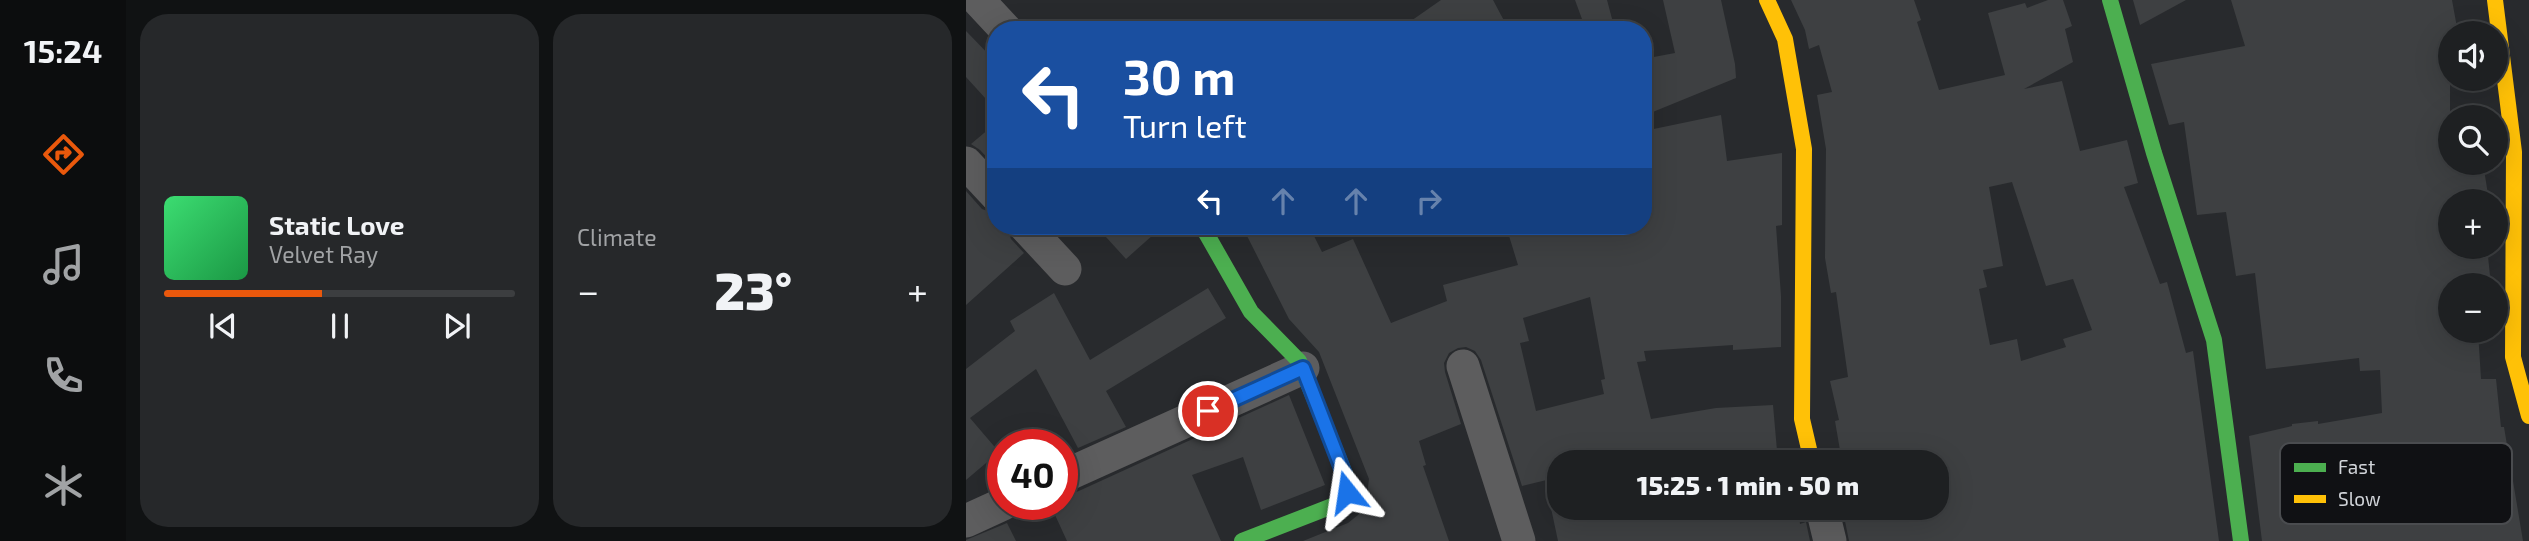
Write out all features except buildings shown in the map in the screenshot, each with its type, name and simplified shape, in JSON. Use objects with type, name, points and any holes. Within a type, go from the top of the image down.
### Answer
[{"type":"street","points":[[978,0],[998,21]]},
{"type":"street","points":[[1767,0],[1785,39],[1804,149],[1802,419],[1809,450]]},
{"type":"street","points":[[2110,0],[2154,153],[2214,340],[2241,541]]},
{"type":"street","points":[[2495,0],[2522,150],[2513,357],[2529,415]]},
{"type":"street","points":[[966,163],[987,185]]},
{"type":"street","points":[[1033,235],[1065,269]]},
{"type":"street","points":[[1207,235],[1251,312],[1303,368],[1346,479],[1347,492],[1340,503],[1283,533],[1242,541]]},
{"type":"street","points":[[1463,366],[1519,541]]},
{"type":"street","points":[[1078,470],[1303,368]]},
{"type":"street","points":[[966,521],[987,511]]},
{"type":"street","points":[[1825,520],[1830,541]]},
{"type":"traffic: fast","points":[[2110,0],[2154,153],[2214,340],[2241,541]]},
{"type":"traffic: fast","points":[[1207,235],[1251,312],[1299,361],[1347,479],[1347,492],[1340,503],[1242,541]]},
{"type":"traffic: slow","points":[[1767,0],[1785,39],[1804,149],[1802,419],[1809,450]]},
{"type":"traffic: slow","points":[[2495,0],[2514,152],[2513,357],[2529,416]]},
{"type":"route","points":[[1208,411],[1303,368],[1346,479],[1347,492]]}]
